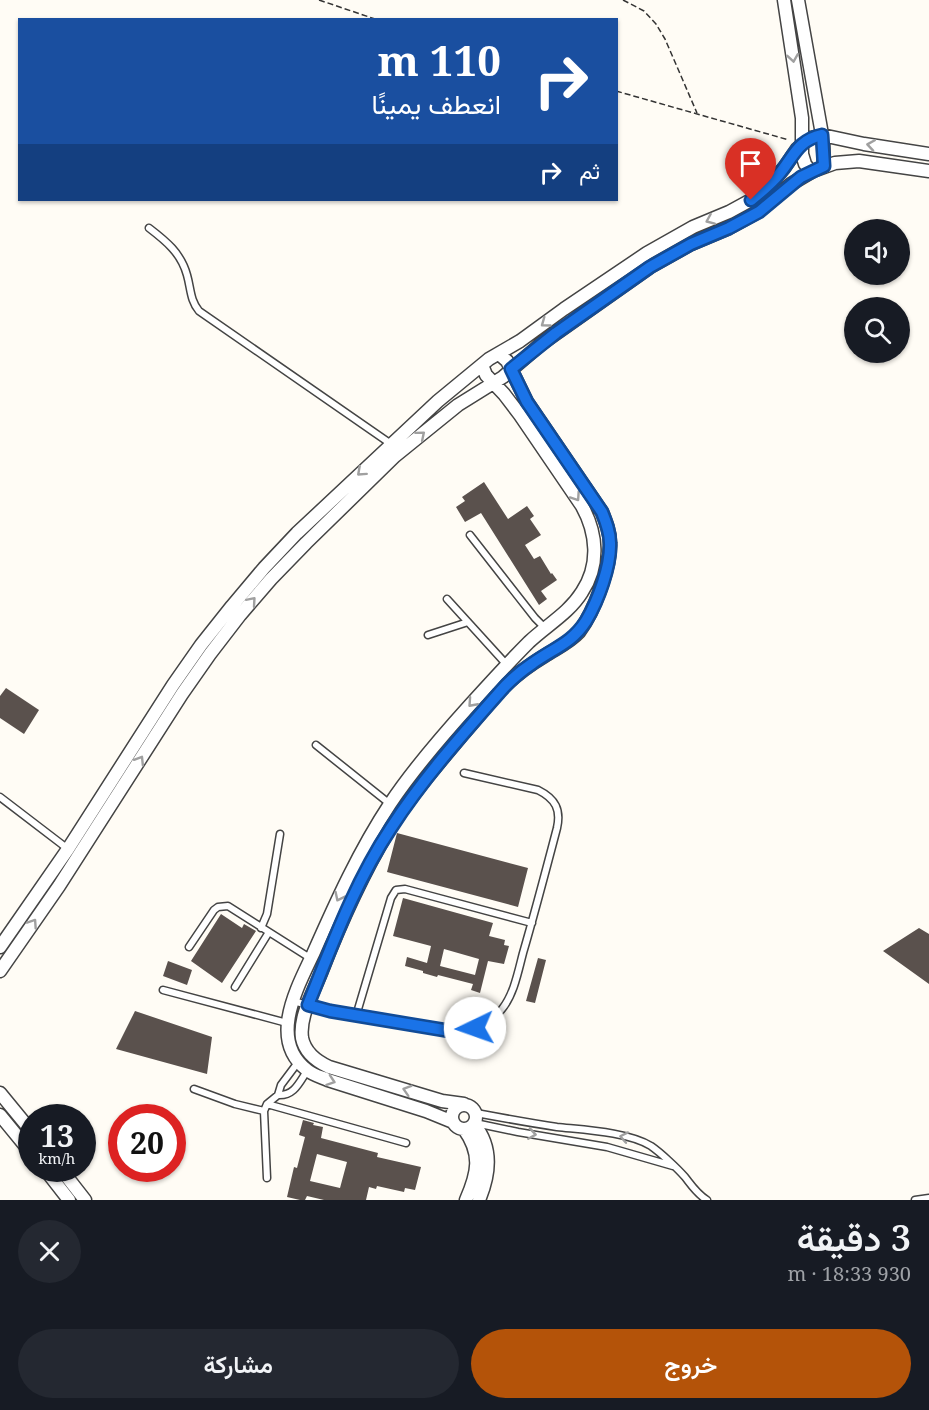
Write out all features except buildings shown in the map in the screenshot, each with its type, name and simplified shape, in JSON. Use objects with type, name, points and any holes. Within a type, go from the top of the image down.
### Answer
[{"type":"street","points":[[784,0],[802,118],[803,159],[811,172]]},
{"type":"street","points":[[798,0],[822,135],[824,166]]},
{"type":"street","points":[[0,947],[68,849],[173,685],[232,606],[297,533],[438,401],[482,365],[647,253],[693,227],[751,200],[778,175],[802,144],[814,136],[822,135],[929,154]]},
{"type":"street","points":[[0,971],[79,856],[182,694],[240,615],[306,543],[395,456],[458,405],[503,377],[556,333],[650,267],[691,244],[759,212],[791,184],[811,172],[835,163],[859,161],[929,171]]},
{"type":"street","points":[[466,1200],[474,1180],[477,1164],[468,1122],[471,1107],[442,1101],[317,1061],[308,1052],[302,1040],[302,1027],[308,1005],[328,955],[367,869],[390,829],[446,754],[507,684],[535,661],[563,645],[579,631],[601,588],[610,543],[608,527],[602,512],[527,402],[507,361],[499,354]]},
{"type":"street","points":[[468,1122],[328,1080],[303,1066],[292,1050],[287,1023],[310,958],[349,875],[390,804],[435,745],[507,665],[575,603],[589,581],[595,555],[592,530],[585,512],[520,415],[486,375],[482,365]]},
{"type":"street","points":[[563,614],[574,620],[579,631]]},
{"type":"street","points":[[545,628],[551,640],[563,645]]},
{"type":"street","points":[[0,1093],[18,1115]]},
{"type":"street","points":[[464,1104],[456,1107],[452,1114],[468,1122],[484,1138],[488,1154],[487,1176],[479,1200]]},
{"type":"street","points":[[0,1115],[18,1137]]},
{"type":"street","points":[[55,1182],[69,1200]]},
{"type":"street","points":[[71,1182],[85,1200]]},
{"type":"lane","points":[[149,228],[169,243],[181,260],[188,276],[191,298],[199,311],[392,444]]},
{"type":"lane","points":[[470,535],[545,628]]},
{"type":"lane","points":[[447,599],[507,665]]},
{"type":"lane","points":[[429,635],[468,622]]},
{"type":"lane","points":[[316,746],[390,804]]},
{"type":"lane","points":[[293,1001],[356,1016],[450,1031],[467,1030],[483,1025],[502,1010],[510,997],[532,923],[557,828],[558,810],[554,801],[547,794],[538,790],[464,773]]},
{"type":"lane","points":[[0,797],[68,849]]},
{"type":"lane","points":[[261,928],[267,914],[280,834]]},
{"type":"lane","points":[[356,1016],[391,898],[396,890],[405,889],[532,923]]},
{"type":"lane","points":[[189,947],[214,910],[223,905],[233,908],[310,958]]},
{"type":"lane","points":[[235,987],[268,932]]},
{"type":"lane","points":[[163,990],[287,1023]]},
{"type":"lane","points":[[267,1178],[265,1108],[278,1095],[281,1085],[303,1066]]},
{"type":"lane","points":[[278,1095],[293,1092],[303,1066]]},
{"type":"lane","points":[[194,1089],[235,1104],[265,1108],[406,1143]]},
{"type":"lane","points":[[468,1122],[513,1120],[634,1139],[657,1150],[686,1178],[698,1194],[707,1200]]},
{"type":"lane","points":[[468,1122],[607,1147],[673,1166]]},
{"type":"path","points":[[319,0],[372,18]]},
{"type":"path","points":[[623,0],[644,11],[656,24],[697,114]]},
{"type":"path","points":[[618,92],[802,144]]},
{"type":"route","points":[[475,1028],[450,1031],[330,1011],[308,1005],[367,869],[390,829],[417,790],[507,684],[535,661],[572,639],[588,618],[601,588],[610,543],[608,527],[602,512],[527,402],[511,369],[541,344],[650,267],[691,244],[759,212],[791,184],[824,166],[822,135],[814,136],[802,144],[770,184],[751,200]]}]
